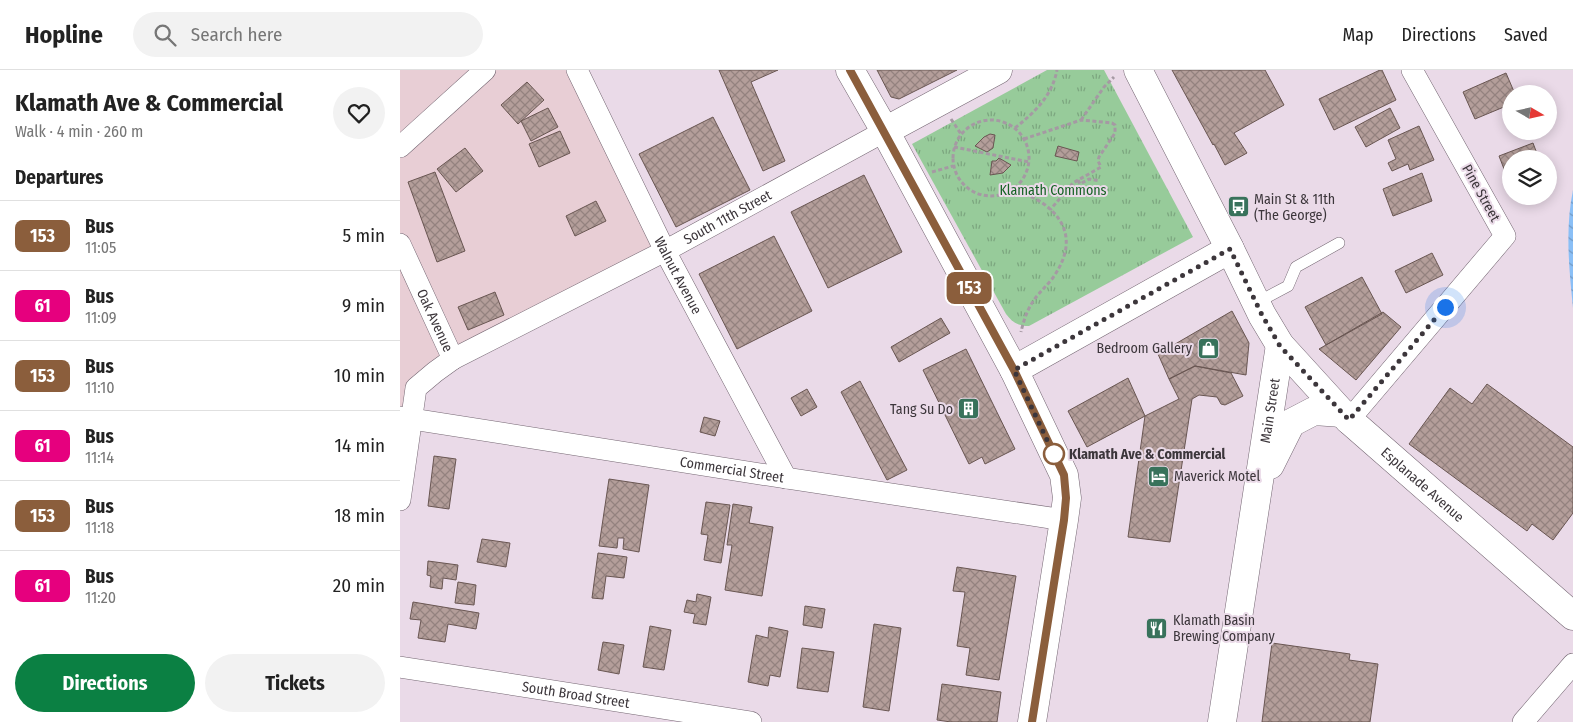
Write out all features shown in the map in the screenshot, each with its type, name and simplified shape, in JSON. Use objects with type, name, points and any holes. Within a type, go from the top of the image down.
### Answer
[{"type":"street","points":[[400,147],[485,70]]},
{"type":"street","name":"Walnut Avenue","points":[[577,70],[665,251],[786,478]]},
{"type":"street","points":[[850,70],[1014,370],[1064,475],[1066,498],[1064,520],[1032,722]]},
{"type":"street","name":"South 11th Street","points":[[453,359],[665,251],[998,70]]},
{"type":"street","name":"Pine Street","points":[[1346,417],[1505,236],[1412,70]]},
{"type":"street","points":[[1126,74],[1230,249],[1256,303],[1280,346]]},
{"type":"street","name":"Oak Avenue","points":[[400,244],[453,359],[416,388],[406,418],[400,500]]},
{"type":"street","points":[[1014,370],[1230,249]]},
{"type":"street","name":"Esplanade Avenue","points":[[1280,346],[1346,417],[1573,616]]},
{"type":"street","name":"Main Street","points":[[1222,722],[1280,346]]},
{"type":"street","points":[[1258,490],[1291,423],[1314,410],[1346,417]]},
{"type":"street","name":"Commercial Street","points":[[406,418],[1064,520]]},
{"type":"street","points":[[1523,722],[1573,664]]},
{"type":"street","name":"South Broad Street","points":[[400,667],[751,722]]},
{"type":"lane","points":[[1256,303],[1288,286],[1296,267],[1338,243]]},
{"type":"path","points":[[1015,128],[1044,101],[1055,80],[1057,70]]},
{"type":"path","points":[[1081,120],[1104,87],[1126,74]]},
{"type":"path","points":[[951,119],[961,134]]},
{"type":"path","points":[[986,120],[1001,122],[1015,128],[1024,139],[1029,154],[1026,174],[1020,182],[1013,189],[995,196],[985,196],[967,188],[960,181],[953,166],[954,147],[961,134],[968,127],[986,120]]},
{"type":"path","points":[[1024,139],[1081,120],[1112,123],[1116,130],[1116,133],[1099,157],[1100,167],[1073,183],[1050,210]]},
{"type":"path","points":[[954,147],[1029,162]]},
{"type":"path","points":[[927,173],[953,166]]},
{"type":"path","points":[[1078,180],[1080,184],[1089,179],[1100,181]]},
{"type":"path","points":[[1013,189],[1042,202],[1060,218],[1067,237],[1064,258],[1052,278],[1035,298],[1026,315],[1021,332]]},
{"type":"shaded area","points":[[400,70],[577,70],[665,251],[453,359],[400,417]]},
{"type":"green space","name":"Klamath Commons","points":[[1047,70],[1104,70],[1193,237],[1029,326],[1025,326],[1016,323],[1006,314],[912,144]]},
{"type":"water","points":[[1573,190],[1573,308],[1568,234]]},
{"type":"building","points":[[719,70],[778,70],[751,82],[785,161],[763,171]]},
{"type":"building","points":[[877,70],[957,70],[899,99],[891,97]]},
{"type":"building","points":[[1172,70],[1265,70],[1284,105],[1234,133],[1247,153],[1225,165]]},
{"type":"building","points":[[1382,70],[1396,100],[1334,130],[1319,99]]},
{"type":"building","points":[[1506,73],[1511,85],[1502,85],[1502,108],[1475,119],[1463,92]]},
{"type":"building","points":[[527,82],[544,100],[518,124],[501,105]]},
{"type":"building","points":[[548,108],[558,127],[531,141],[521,121]]},
{"type":"building","points":[[1390,108],[1400,128],[1366,147],[1355,127]]},
{"type":"building","points":[[713,117],[750,190],[676,227],[639,154]]},
{"type":"building","points":[[1419,126],[1434,160],[1410,170],[1408,164],[1392,171],[1388,163],[1396,159],[1388,140]]},
{"type":"building","points":[[560,131],[570,153],[539,167],[529,144]]},
{"type":"building","points":[[990,134],[995,135],[993,148],[987,152],[975,146],[984,137]]},
{"type":"building","points":[[1533,143],[1536,150],[1515,150]]},
{"type":"building","points":[[1058,146],[1079,152],[1077,161],[1055,156]]},
{"type":"building","points":[[465,148],[483,171],[456,192],[437,169]]},
{"type":"building","points":[[999,158],[1011,165],[1003,173],[990,175],[992,161],[996,161]]},
{"type":"building","points":[[435,172],[465,251],[437,262],[408,182]]},
{"type":"building","points":[[1422,173],[1432,201],[1393,216],[1383,189]]},
{"type":"building","points":[[864,175],[902,252],[828,288],[791,212]]},
{"type":"building","points":[[596,201],[606,221],[575,236],[566,216]]},
{"type":"building","points":[[774,236],[812,311],[737,349],[699,274]]},
{"type":"building","points":[[1432,253],[1443,275],[1406,293],[1395,271]]},
{"type":"building","points":[[1362,277],[1382,314],[1326,345],[1305,307]]},
{"type":"building","points":[[495,292],[504,315],[468,330],[458,307]]},
{"type":"building","name":"Bedroom Gallery","points":[[1232,311],[1249,343],[1246,375],[1195,366],[1169,379],[1158,354]]},
{"type":"building","points":[[1383,312],[1401,327],[1356,380],[1319,349]]},
{"type":"building","points":[[941,318],[950,333],[899,362],[891,347]]},
{"type":"building","name":"Tang Su Do","points":[[966,349],[1015,449],[985,464],[982,457],[969,464],[923,370]]},
{"type":"building","name":"Maverick Motel","points":[[1195,366],[1231,373],[1243,396],[1225,405],[1221,404],[1217,397],[1199,395],[1192,399],[1170,542],[1128,537],[1145,416],[1179,399],[1169,379]]},
{"type":"building","points":[[1128,378],[1145,416],[1087,447],[1068,411]]},
{"type":"building","points":[[860,381],[907,470],[887,480],[841,392]]},
{"type":"building","points":[[1487,384],[1573,447],[1573,513],[1553,540],[1532,524],[1527,531],[1409,444],[1450,388],[1472,404]]},
{"type":"building","points":[[807,389],[817,407],[801,416],[791,398]]},
{"type":"building","points":[[704,417],[720,421],[715,436],[700,432]]},
{"type":"building","points":[[434,456],[456,459],[449,509],[428,506]]},
{"type":"building","points":[[609,479],[649,485],[639,552],[623,549],[624,538],[618,538],[617,548],[599,546]]},
{"type":"building","points":[[706,502],[730,505],[721,563],[704,560],[708,535],[701,534]]},
{"type":"building","points":[[733,504],[752,507],[749,523],[773,527],[762,596],[725,590],[732,545],[727,545]]},
{"type":"building","points":[[482,539],[510,543],[506,567],[477,562]]},
{"type":"building","points":[[598,553],[627,557],[624,578],[606,576],[603,599],[592,598]]},
{"type":"building","points":[[428,561],[458,565],[456,580],[443,578],[442,589],[430,587],[431,576],[427,575]]},
{"type":"building","points":[[957,567],[1016,576],[999,680],[966,675],[970,648],[957,646],[965,592],[953,591]]},
{"type":"building","points":[[458,582],[476,585],[474,605],[455,603]]},
{"type":"building","points":[[697,594],[711,597],[706,625],[693,623],[695,614],[684,612],[687,600],[696,602]]},
{"type":"building","points":[[413,602],[479,613],[476,629],[448,624],[445,642],[418,638],[421,620],[410,619]]},
{"type":"building","points":[[805,606],[825,609],[822,628],[803,625]]},
{"type":"building","points":[[874,624],[901,628],[889,711],[863,707]]},
{"type":"building","points":[[650,626],[671,630],[664,670],[643,667]]},
{"type":"building","points":[[769,627],[788,631],[780,677],[770,675],[768,686],[748,682],[756,635],[768,638]]},
{"type":"building","points":[[603,642],[624,645],[619,674],[598,670]]},
{"type":"building","points":[[1272,643],[1350,654],[1349,660],[1378,664],[1370,722],[1262,722]]},
{"type":"building","points":[[802,648],[834,652],[828,692],[797,688]]},
{"type":"building","points":[[942,684],[1001,692],[997,722],[951,722],[937,720]]},
{"type":"bus line","name":"153","points":[[850,70],[1014,370],[1064,475],[1066,498],[1064,520],[1032,722]]},
{"type":"place","name":"Main St & 11th (The George)","points":[[1238,207]]},
{"type":"place","name":"Bedroom Gallery","points":[[1208,348]]},
{"type":"place","name":"Tang Su Do","points":[[969,409]]},
{"type":"place","name":"Klamath Ave & Commercial","points":[[1054,454]]},
{"type":"place","name":"Maverick Motel","points":[[1158,476]]},
{"type":"place","name":"Klamath Basin Brewing Company","points":[[1157,628]]},
{"type":"route","points":[[1054,454],[1056,459],[1014,370],[1230,249],[1262,315],[1280,346],[1349,420],[1445,307]]}]
